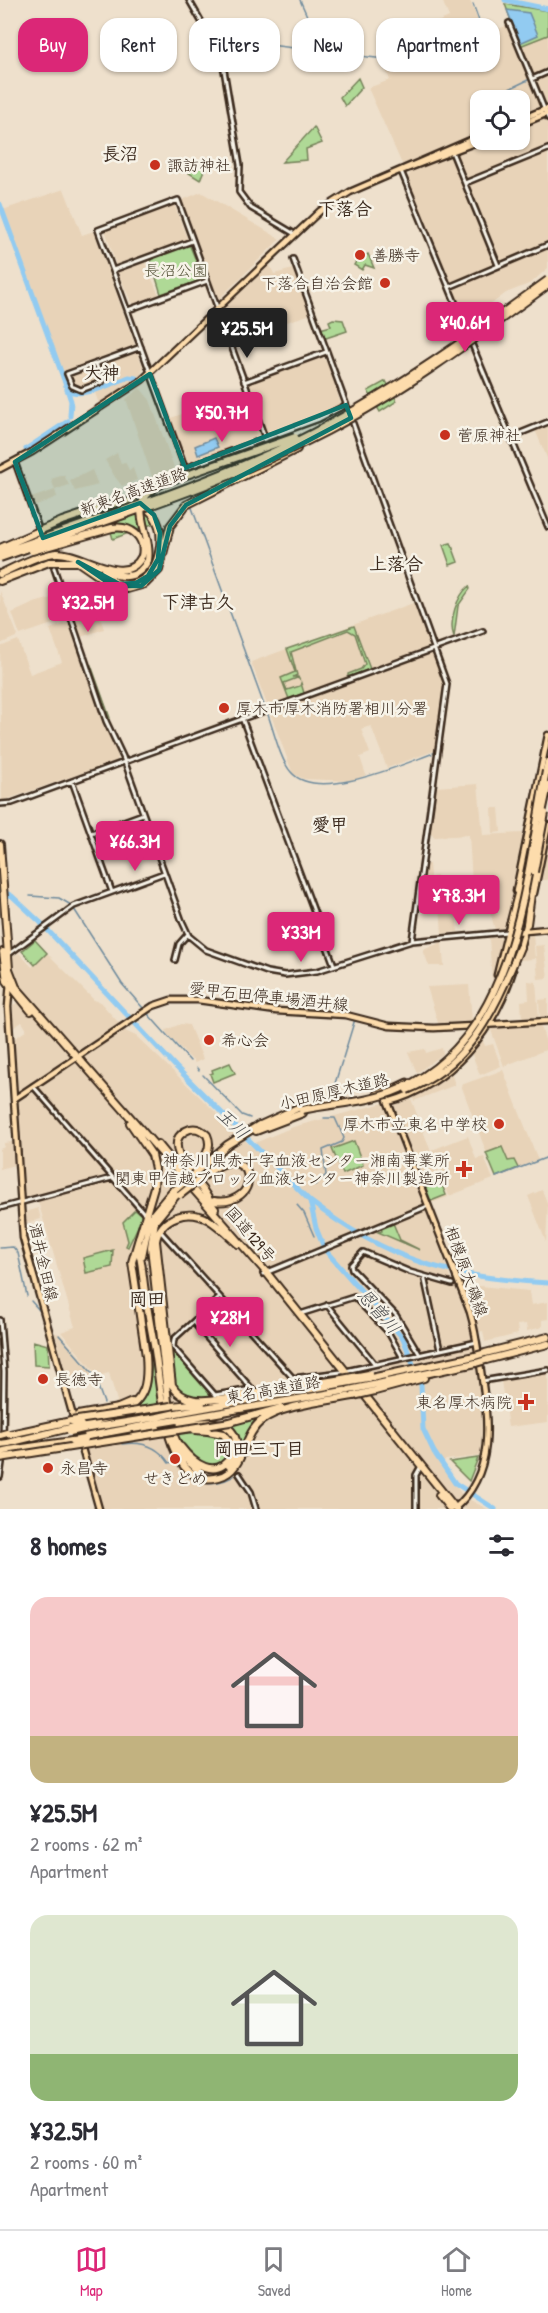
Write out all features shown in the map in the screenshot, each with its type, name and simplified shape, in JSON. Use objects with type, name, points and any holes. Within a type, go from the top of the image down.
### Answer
[{"type":"highway","name":"新東名高速道路","points":[[0,553],[243,465],[300,439],[376,398],[451,350],[548,280]]},
{"type":"highway","name":"新東名高速道路","points":[[0,560],[210,483],[328,430],[425,373],[548,285]]},
{"type":"highway","points":[[0,576],[57,553],[86,558],[122,571],[134,567],[145,558],[148,546],[140,511],[144,499],[155,488],[304,434],[376,398]]},
{"type":"highway","points":[[78,562],[112,586],[136,588],[156,574],[174,520],[191,501],[270,464],[328,430]]},
{"type":"highway","points":[[0,548],[62,521],[116,503],[131,502],[144,506],[157,519],[160,548],[152,572],[140,582],[125,584],[111,581],[89,566],[78,562],[54,561],[0,576]]},
{"type":"highway","points":[[0,560],[119,527],[138,534],[145,558]]},
{"type":"highway","name":"小田原厚木道路","points":[[158,1210],[229,1147],[257,1128],[302,1110],[363,1101],[399,1090],[439,1066],[465,1041],[485,1010],[505,962],[518,918],[548,762]]},
{"type":"highway","points":[[526,927],[548,785]]},
{"type":"highway","name":"小田原厚木道路","points":[[302,1110],[364,1105],[407,1090],[435,1073],[459,1052],[482,1022],[498,992],[518,931],[548,785]]},
{"type":"highway","points":[[509,929],[531,830],[540,805]]},
{"type":"highway","points":[[0,844],[5,973],[9,985]]},
{"type":"highway","points":[[2,902],[10,977]]},
{"type":"highway","points":[[407,1090],[435,1076],[472,1043],[491,1014],[520,947]]},
{"type":"highway","name":"国道129号","points":[[10,977],[18,990],[188,1191],[239,1243]]},
{"type":"highway","name":"国道129号","points":[[9,985],[138,1125],[265,1273],[300,1314],[343,1376]]},
{"type":"highway","points":[[302,1110],[390,1090]]},
{"type":"highway","points":[[71,1430],[83,1433],[137,1402],[145,1389],[146,1356],[132,1266],[138,1237],[154,1187],[156,1169],[152,1155],[130,1123]]},
{"type":"highway","points":[[138,1125],[165,1151],[200,1193]]},
{"type":"highway","points":[[196,1175],[210,1143],[207,1135],[197,1129],[186,1131],[178,1143],[178,1154],[184,1166],[239,1243]]},
{"type":"highway","points":[[196,1175],[225,1163],[236,1163],[246,1170],[248,1182],[242,1194],[230,1201],[214,1201]]},
{"type":"highway","points":[[141,1265],[146,1231],[158,1210]]},
{"type":"highway","points":[[158,1210],[151,1241],[173,1433],[185,1459],[198,1471],[218,1473],[227,1469],[233,1461],[237,1444],[228,1428],[210,1422],[177,1420]]},
{"type":"highway","points":[[229,1398],[199,1400],[181,1395],[171,1382],[156,1244],[159,1230],[171,1219],[184,1215],[200,1216],[239,1243]]},
{"type":"highway","points":[[138,1237],[147,1312],[169,1437],[180,1460],[199,1475],[213,1478],[230,1471],[238,1461],[254,1429],[269,1416],[425,1371],[548,1344]]},
{"type":"highway","name":"国道129号","points":[[265,1273],[343,1376],[454,1509]]},
{"type":"highway","points":[[163,1308],[160,1330],[166,1352]]},
{"type":"highway","points":[[146,1356],[147,1312]]},
{"type":"highway","points":[[486,1357],[548,1337]]},
{"type":"highway","points":[[3,1435],[71,1430],[171,1406],[229,1398],[343,1376],[425,1371],[454,1360],[476,1359]]},
{"type":"highway","points":[[71,1430],[78,1416],[118,1408],[133,1401],[144,1386],[147,1366]]},
{"type":"highway","name":"東名高速道路","points":[[0,1452],[8,1446],[71,1430],[83,1433],[159,1425],[343,1376]]},
{"type":"highway","points":[[0,1458],[159,1425],[230,1422],[279,1408],[351,1393]]},
{"type":"highway","name":"東名高速道路","points":[[177,1420],[351,1393]]},
{"type":"highway","points":[[159,1425],[223,1434],[232,1446],[228,1461],[216,1468],[204,1467],[192,1460],[173,1433]]},
{"type":"highway","name":"東名高速道路","points":[[0,1444],[8,1446]]},
{"type":"main road","points":[[530,118],[547,112]]},
{"type":"main road","points":[[401,171],[470,143]]},
{"type":"main road","points":[[0,469],[122,395],[150,374],[294,233],[340,198],[470,143]]},
{"type":"main road","points":[[548,735],[509,929],[494,982],[471,1026],[454,1047],[432,1067],[390,1090],[388,1102],[416,1092],[441,1076],[465,1054],[489,1024],[510,981],[526,927],[548,825]]},
{"type":"main road","points":[[509,929],[526,927],[548,929]]},
{"type":"main road","name":"酒井金田線","points":[[10,977],[8,1007],[25,1244],[99,1509]]},
{"type":"main road","name":"愛甲石田停車場酒井線","points":[[14,1099],[139,1016],[164,1002],[194,999],[276,1011],[346,1015],[389,1026],[434,1028],[548,1021]]},
{"type":"main road","points":[[8,1007],[12,1001],[22,1000]]},
{"type":"main road","name":"相模原大磯線","points":[[388,1102],[460,1284],[477,1342],[487,1421],[487,1446],[466,1499]]},
{"type":"main road","points":[[454,1509],[466,1499]]},
{"type":"main road","points":[[462,1509],[466,1499]]},
{"type":"street","points":[[189,0],[212,40],[224,70],[240,165],[239,192],[251,208],[294,233]]},
{"type":"street","points":[[509,23],[547,112]]},
{"type":"street","points":[[532,79],[548,72]]},
{"type":"street","points":[[465,183],[548,149]]},
{"type":"street","points":[[452,152],[498,265]]},
{"type":"street","points":[[401,171],[548,527]]},
{"type":"street","points":[[265,438],[178,200],[98,230],[185,468],[319,419],[346,405]]},
{"type":"street","points":[[113,270],[192,241]]},
{"type":"street","points":[[449,287],[548,245]]},
{"type":"street","points":[[293,259],[447,684],[412,941]]},
{"type":"street","points":[[128,310],[207,281]]},
{"type":"street","points":[[96,363],[102,382],[81,390],[72,386],[67,374],[96,363],[141,347]]},
{"type":"street","points":[[244,382],[326,352]]},
{"type":"street","points":[[511,437],[548,422]]},
{"type":"street","points":[[15,462],[47,550]]},
{"type":"street","points":[[54,568],[105,716],[125,762],[188,934],[197,944],[212,953],[276,974],[304,974],[412,941],[509,929]]},
{"type":"street","points":[[0,804],[12,803],[483,631]]},
{"type":"street","points":[[242,718],[334,965]]},
{"type":"street","points":[[72,781],[112,892]]},
{"type":"street","points":[[91,833],[144,814]]},
{"type":"street","points":[[528,831],[548,830]]},
{"type":"street","points":[[8,955],[75,906],[165,873]]},
{"type":"street","points":[[175,960],[178,944],[188,934]]},
{"type":"street","points":[[33,1086],[143,1212]]},
{"type":"street","points":[[0,1208],[112,1178]]},
{"type":"street","points":[[265,1273],[429,1205]]},
{"type":"street","points":[[162,1233],[291,1378],[343,1376],[375,1365],[477,1342]]},
{"type":"street","points":[[419,1355],[396,1315],[352,1269],[351,1265],[363,1252],[424,1276],[452,1284]]},
{"type":"street","points":[[424,1276],[440,1350]]},
{"type":"street","points":[[300,1314],[354,1297],[388,1332],[404,1358]]},
{"type":"street","points":[[193,1322],[252,1389],[215,1395],[173,1347],[174,1339],[219,1298]]},
{"type":"street","points":[[327,1305],[375,1365]]},
{"type":"street","points":[[0,1320],[4,1398],[3,1461],[0,1477]]},
{"type":"street","points":[[482,1381],[548,1370]]},
{"type":"street","points":[[416,1509],[419,1467]]},
{"type":"street","points":[[239,1474],[251,1492],[256,1509]]},
{"type":"highlighted area","points":[[150,374],[185,468],[346,405],[351,418],[186,505],[170,526],[159,570],[141,586],[113,586],[78,562],[119,584],[136,583],[148,576],[158,559],[160,533],[154,515],[140,503],[43,538],[15,462]]},
{"type":"shaded area","points":[[442,0],[470,1],[477,18],[447,18],[449,17]]},
{"type":"shaded area","points":[[508,25],[518,47],[548,35],[548,268],[531,283],[506,293],[466,323],[408,179],[410,173],[401,162],[368,88],[390,80],[387,72],[500,72],[500,28]]},
{"type":"shaded area","points":[[64,189],[82,235],[94,231],[135,345],[133,348],[61,376],[0,211]]},
{"type":"shaded area","points":[[201,192],[280,239],[219,299],[216,298],[180,201]]},
{"type":"shaded area","points":[[174,204],[188,241],[116,265],[105,229]]},
{"type":"shaded area","points":[[144,261],[159,295],[133,306],[118,273],[119,270]]},
{"type":"shaded area","points":[[269,263],[274,274],[293,269],[311,310],[308,315],[232,340],[222,310]]},
{"type":"shaded area","points":[[135,351],[143,367],[141,375],[135,380],[129,379],[133,381],[99,404],[95,393],[127,380],[83,395],[83,391],[104,383],[100,363]]},
{"type":"shaded area","points":[[322,356],[329,366],[341,405],[319,416],[190,464],[186,462],[171,418],[219,400],[222,408],[245,400],[250,394],[247,386],[249,382]]},
{"type":"shaded area","points":[[94,366],[100,382],[83,389],[73,385],[71,374]]},
{"type":"shaded area","points":[[140,388],[150,400],[175,470],[153,480],[126,399]]},
{"type":"shaded area","points":[[548,425],[548,460],[535,430]]},
{"type":"shaded area","points":[[117,453],[121,463],[125,462],[129,470],[133,468],[137,480],[122,486],[115,477],[105,460]]},
{"type":"shaded area","points":[[92,470],[98,485],[75,491],[70,481]]},
{"type":"shaded area","points":[[64,475],[69,485],[55,490],[51,479]]},
{"type":"shaded area","points":[[55,490],[57,497],[34,506],[31,498]]},
{"type":"shaded area","points":[[0,591],[18,636],[0,644]]},
{"type":"shaded area","points":[[62,595],[70,618],[20,635],[12,613],[34,603]]},
{"type":"shaded area","points":[[416,602],[445,684],[436,750],[387,768],[371,726],[361,729],[370,753],[360,757],[366,775],[351,781],[304,779],[293,774],[251,662]]},
{"type":"shaded area","points":[[98,611],[104,629],[81,637],[75,619]]},
{"type":"shaded area","points":[[70,624],[118,757],[117,761],[2,801],[0,647],[18,640],[30,674],[62,662],[50,629]]},
{"type":"shaded area","points":[[478,784],[483,835],[522,833],[524,836],[507,925],[501,930],[495,930],[490,911],[474,913],[469,835],[435,837],[429,833],[436,787]]},
{"type":"shaded area","points":[[492,808],[499,808],[501,832],[493,833]]},
{"type":"shaded area","points":[[548,836],[548,880],[542,880],[539,877]]},
{"type":"shaded area","points":[[425,864],[429,864],[430,877],[438,876],[438,888],[420,894]]},
{"type":"shaded area","points":[[463,888],[465,913],[456,914],[458,932],[442,934],[439,890]]},
{"type":"shaded area","points":[[533,934],[535,959],[520,960],[528,936]]},
{"type":"shaded area","points":[[499,937],[503,941],[492,981],[489,938]]},
{"type":"shaded area","points":[[442,942],[444,966],[429,966],[423,950]]},
{"type":"shaded area","points":[[544,945],[548,978],[538,979],[535,946]]},
{"type":"shaded area","points":[[19,953],[32,967],[47,953],[94,1000],[100,1002],[127,1032],[136,1036],[250,1145],[293,1127],[410,1096],[448,1197],[426,1205],[453,1287],[470,1285],[529,1291],[531,1305],[548,1302],[548,1319],[542,1320],[542,1327],[527,1331],[526,1324],[517,1325],[518,1334],[485,1342],[483,1331],[472,1334],[485,1417],[481,1456],[446,1460],[440,1465],[463,1496],[487,1509],[102,1509],[85,1451],[117,1401],[109,1373],[98,1376],[61,1332],[75,1327],[37,1198],[24,1198],[21,1163],[0,1169],[0,1149],[4,1147],[4,1143],[19,1141],[14,1039],[27,1030],[22,1022],[13,1028],[13,1005],[18,1003],[21,989],[13,973],[11,957]]},
{"type":"shaded area","points":[[528,981],[536,982],[539,1020],[522,1021],[521,1001],[529,1000]]},
{"type":"shaded area","points":[[469,985],[472,1020],[467,1024],[439,1026],[427,987]]},
{"type":"shaded area","points":[[548,999],[548,1019],[540,1019],[539,1000]]},
{"type":"shaded area","points":[[540,1023],[548,1049],[504,1066],[491,1030],[496,1026]]},
{"type":"shaded area","points":[[181,1024],[189,1025],[203,1059],[195,1063],[167,1034],[166,1030]]},
{"type":"shaded area","points":[[482,1038],[485,1046],[493,1044],[501,1066],[480,1075],[471,1052]]},
{"type":"shaded area","points":[[442,1048],[443,1054],[417,1073],[408,1052],[425,1049],[426,1053]]},
{"type":"shaded area","name":"厚木市立東名中学校","points":[[503,1070],[538,1160],[496,1178],[461,1085]]},
{"type":"shaded area","points":[[451,1072],[455,1085],[414,1101],[412,1096]]},
{"type":"shaded area","name":"神奈川県赤十字血液センター湘南事業所 関東甲信越ブロック血液センター神奈川製造所","points":[[468,1136],[476,1159],[484,1157],[493,1179],[449,1196],[432,1150]]},
{"type":"shaded area","points":[[542,1190],[548,1205],[546,1242],[528,1196]]},
{"type":"shaded area","points":[[38,1208],[41,1219],[26,1223],[25,1212]]},
{"type":"shaded area","points":[[55,1333],[60,1334],[90,1368],[93,1377],[68,1383]]},
{"type":"shaded area","name":"東名厚木病院","points":[[548,1373],[548,1422],[508,1427],[501,1381]]},
{"type":"green space","points":[[505,4],[548,11],[548,35],[520,46]]},
{"type":"green space","points":[[358,78],[362,87],[345,106],[340,97]]},
{"type":"green space","points":[[314,127],[322,143],[306,149],[307,160],[282,162]]},
{"type":"green space","points":[[206,165],[200,180],[189,173],[194,166]]},
{"type":"green space","name":"長沼公園","points":[[189,244],[204,279],[161,294],[150,258]]},
{"type":"green space","points":[[363,254],[364,256],[368,254],[374,268],[365,265],[362,270],[354,265],[357,260],[355,256]]},
{"type":"green space","points":[[343,320],[347,331],[323,339],[320,329],[331,326],[329,321]]},
{"type":"green space","points":[[386,381],[397,401],[380,412],[368,391]]},
{"type":"green space","points":[[146,511],[155,523],[113,539],[111,532],[117,529],[115,522]]},
{"type":"green space","points":[[451,543],[458,562],[450,565],[443,545]]},
{"type":"green space","points":[[469,586],[470,589],[458,606],[454,637],[452,624],[455,609]]},
{"type":"green space","points":[[354,626],[370,669],[348,677],[348,674],[361,669],[365,664],[355,634],[348,630],[291,652],[297,675],[293,677],[299,679],[284,683],[287,690],[300,686],[301,683],[304,693],[289,699],[281,678],[295,672],[287,649]]},
{"type":"green space","points":[[91,665],[110,718],[109,719],[89,667]]},
{"type":"green space","points":[[35,940],[47,953],[35,965],[22,951]]},
{"type":"green space","points":[[230,1063],[235,1073],[213,1082],[210,1074],[213,1073],[212,1070]]},
{"type":"green space","points":[[354,1141],[363,1165],[343,1174],[332,1149]]},
{"type":"green space","points":[[502,1147],[508,1161],[514,1160],[518,1168],[496,1177],[486,1153]]},
{"type":"green space","points":[[438,1175],[446,1195],[431,1201],[423,1181]]},
{"type":"green space","points":[[135,1210],[143,1216],[128,1247],[123,1222]]},
{"type":"green space","points":[[393,1223],[400,1240],[420,1250],[378,1232],[382,1231],[381,1227]]},
{"type":"green space","points":[[113,1250],[112,1267],[86,1273],[83,1258]]},
{"type":"green space","points":[[33,1341],[48,1345],[49,1366],[34,1365]]},
{"type":"green space","points":[[170,1348],[215,1397],[190,1396],[178,1387],[172,1371]]},
{"type":"green space","points":[[153,1352],[162,1412],[113,1420],[134,1409],[144,1397],[150,1383]]},
{"type":"green space","points":[[273,1412],[243,1443],[238,1453],[226,1424]]},
{"type":"green space","points":[[175,1432],[220,1435],[229,1445],[228,1456],[218,1465],[210,1465],[197,1460],[182,1445]]},
{"type":"green space","points":[[478,1458],[469,1481],[450,1462]]},
{"type":"water","points":[[507,10],[529,13],[538,35],[520,43]]},
{"type":"water","points":[[214,438],[218,447],[198,455],[195,446]]},
{"type":"waterway","points":[[300,0],[308,18]]},
{"type":"waterway","points":[[505,0],[548,9]]},
{"type":"waterway","points":[[473,4],[478,18]]},
{"type":"waterway","points":[[280,46],[376,58]]},
{"type":"waterway","points":[[507,90],[528,80]]},
{"type":"waterway","points":[[0,204],[71,401],[70,416]]},
{"type":"waterway","points":[[67,390],[82,393],[129,377],[136,378]]},
{"type":"waterway","points":[[26,449],[68,421]]},
{"type":"waterway","points":[[191,505],[265,708]]},
{"type":"waterway","points":[[267,712],[287,767],[303,781],[320,784],[339,783],[382,772],[434,753]]},
{"type":"waterway","name":"玉川","points":[[0,890],[12,896],[40,922],[176,1067],[310,1201],[339,1222],[394,1252],[422,1263],[481,1277],[548,1283]]},
{"type":"waterway","points":[[30,896],[59,898],[71,905]]},
{"type":"waterway","points":[[74,909],[122,984],[143,1008]]},
{"type":"waterway","points":[[148,1014],[190,1061]]},
{"type":"waterway","points":[[343,1058],[355,1019]]},
{"type":"waterway","points":[[332,1093],[342,1061]]},
{"type":"waterway","points":[[203,1075],[242,1115],[250,1118]]},
{"type":"waterway","points":[[315,1185],[326,1175],[323,1150],[342,1142],[344,1138],[335,1118],[324,1118]]},
{"type":"waterway","points":[[496,1177],[548,1157]]},
{"type":"waterway","name":"恩曽川","points":[[310,1201],[316,1228],[325,1250],[403,1338],[421,1385],[423,1429],[434,1452],[455,1483],[495,1509]]},
{"type":"waterway","points":[[297,1205],[304,1213],[314,1236]]},
{"type":"waterway","points":[[0,1248],[13,1247],[18,1253],[27,1296]]},
{"type":"waterway","points":[[31,1301],[39,1310]]},
{"type":"waterway","points":[[59,1335],[93,1374]]},
{"type":"waterway","points":[[96,1381],[104,1403]]},
{"type":"waterway","points":[[122,1444],[136,1443],[148,1446],[160,1452],[169,1463],[172,1462]]},
{"type":"waterway","points":[[175,1461],[181,1466]]},
{"type":"waterway","points":[[186,1472],[198,1480],[211,1483],[224,1481],[237,1474]]},
{"type":"place","name":"諏訪神社","points":[[155,165]]},
{"type":"place","name":"善勝寺","points":[[360,255]]},
{"type":"place","name":"下落合自治会館","points":[[385,283]]},
{"type":"place","name":"菅原神社","points":[[445,435]]},
{"type":"place","name":"厚木市厚木消防署相川分署","points":[[224,708]]},
{"type":"place","name":"希心会","points":[[209,1040]]},
{"type":"place","name":"厚木市立東名中学校","points":[[499,1124]]},
{"type":"place","name":"神奈川県赤十字血液センター湘南事業所 関東甲信越ブロック血液センター神奈川製造所","points":[[464,1169]]},
{"type":"place","name":"長徳寺","points":[[43,1379]]},
{"type":"place","name":"東名厚木病院","points":[[526,1402]]},
{"type":"place","name":"せきどめ","points":[[175,1459]]},
{"type":"place","name":"永昌寺","points":[[48,1468]]},
{"type":"district","name":"長沼","points":[[120,153]]},
{"type":"district","name":"下落合","points":[[345,208]]},
{"type":"district","name":"大神","points":[[102,372]]},
{"type":"district","name":"上落合","points":[[396,563]]},
{"type":"district","name":"下津古久","points":[[198,601]]},
{"type":"district","name":"愛甲","points":[[330,824]]},
{"type":"district","name":"岡田","points":[[147,1298]]},
{"type":"district","name":"岡田三丁目","points":[[259,1448]]}]
